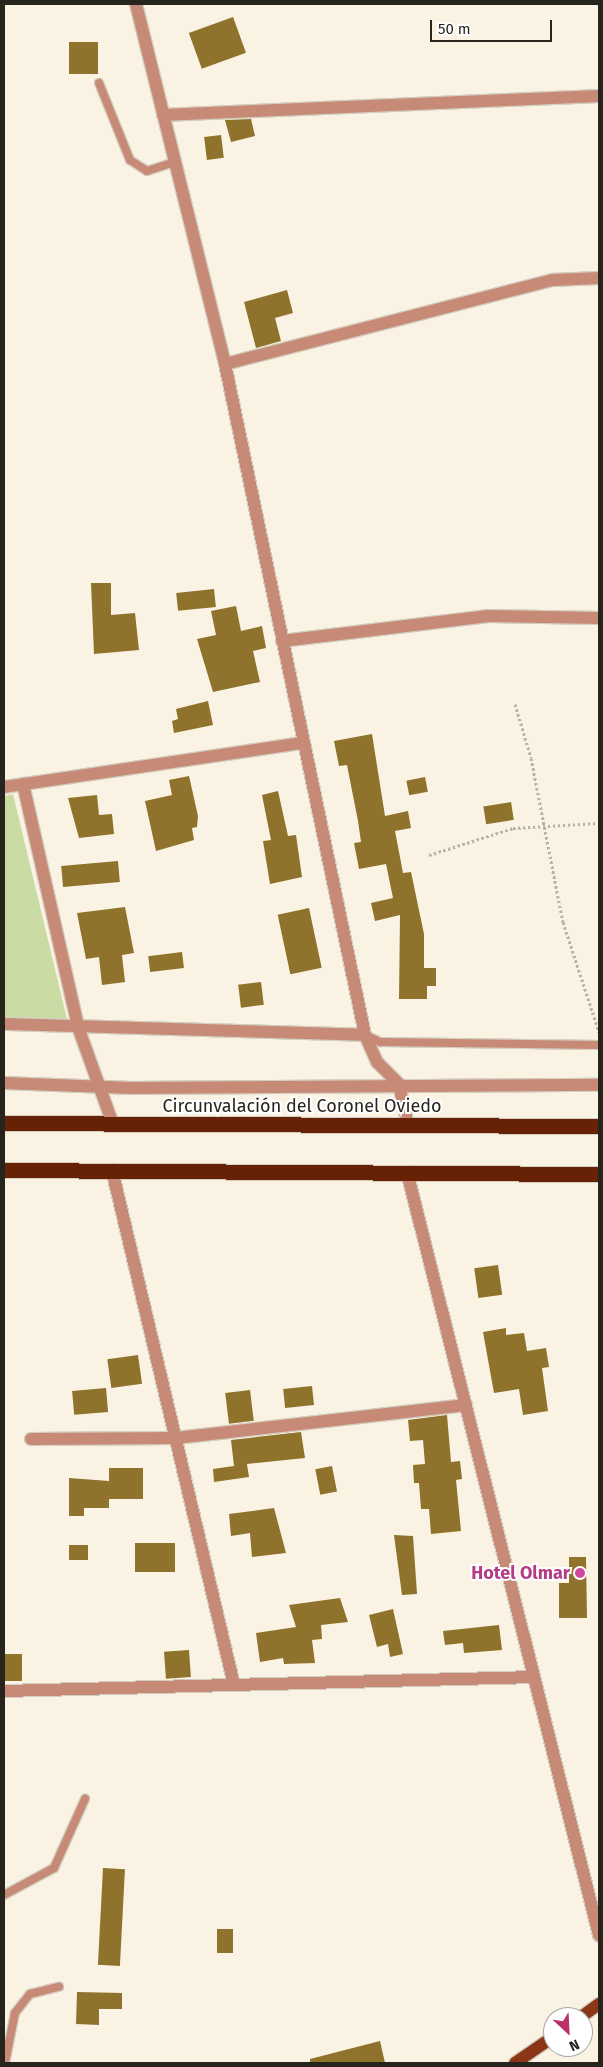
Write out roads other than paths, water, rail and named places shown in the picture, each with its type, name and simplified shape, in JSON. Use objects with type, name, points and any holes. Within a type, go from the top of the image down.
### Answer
[{"type":"highway","name":"Circunvalación del Coronel Oviedo","points":[[4,1123],[599,1126]]},
{"type":"highway","points":[[4,1170],[599,1174]]},
{"type":"main road","points":[[515,2063],[543,2044]]},
{"type":"street","points":[[136,4],[225,364],[302,743],[365,1035],[376,1062],[400,1084],[408,1126]]},
{"type":"street","points":[[163,115],[599,96]]},
{"type":"street","points":[[225,364],[553,280],[599,278]]},
{"type":"street","points":[[282,642],[488,616],[599,618]]},
{"type":"street","points":[[4,787],[302,743]]},
{"type":"street","points":[[23,784],[78,1027],[113,1124]]},
{"type":"street","points":[[4,1024],[365,1035]]},
{"type":"street","points":[[4,1083],[99,1085],[599,1085]]},
{"type":"street","points":[[112,1170],[234,1685]]},
{"type":"street","points":[[407,1172],[599,1935]]},
{"type":"street","points":[[31,1439],[176,1438],[466,1405]]},
{"type":"street","points":[[4,1691],[534,1677]]},
{"type":"lane","points":[[99,83],[130,160],[147,171],[175,162]]},
{"type":"lane","points":[[365,1035],[380,1042],[599,1044]]},
{"type":"lane","points":[[4,1895],[54,1868],[85,1799]]},
{"type":"lane","points":[[5,2063],[15,2013],[30,1994],[59,1987]]},
{"type":"place","name":"Hotel Olmar","points":[[580,1573]]}]
